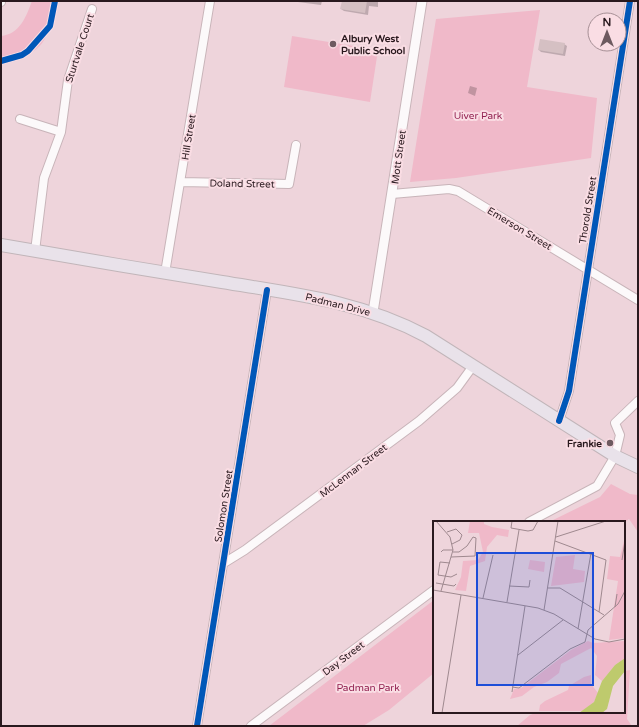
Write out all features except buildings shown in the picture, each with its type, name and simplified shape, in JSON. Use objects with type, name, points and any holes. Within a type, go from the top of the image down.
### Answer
[{"type":"main road","name":"Padman Drive","points":[[1,245],[338,302],[372,312],[407,326],[615,456],[638,466]]},
{"type":"street","name":"Hill Street","points":[[165,273],[210,1]]},
{"type":"street","name":"Mott Street","points":[[372,312],[422,1]]},
{"type":"street","name":"Thorold Street","points":[[559,421],[569,391],[630,1]]},
{"type":"street","name":"Sturtvale Court","points":[[35,251],[44,178],[61,132],[68,80],[92,9]]},
{"type":"street","points":[[20,119],[61,132]]},
{"type":"street","name":"Doland Street","points":[[180,182],[289,184],[296,145]]},
{"type":"street","name":"Emerson Street","points":[[392,194],[440,190],[458,191],[638,300]]},
{"type":"street","name":"Solomon Street","points":[[198,726],[267,290]]},
{"type":"street","name":"McLennan Street","points":[[224,563],[245,550],[419,421],[458,388],[473,366]]},
{"type":"street","points":[[531,521],[597,486],[615,456],[620,435],[615,423],[638,401]]},
{"type":"street","name":"Day Street","points":[[251,726],[433,591]]},
{"type":"green space","points":[[32,1],[55,1],[46,37],[42,44],[27,55],[1,63],[1,36],[8,35],[18,28],[25,19]]},
{"type":"green space","name":"Uiver Park","points":[[540,10],[527,87],[597,98],[591,158],[456,178],[410,182],[436,19]]},
{"type":"green space","points":[[292,36],[378,50],[370,102],[284,87]]},
{"type":"green space","points":[[611,484],[630,494],[638,495],[638,532],[629,519],[625,522],[551,521],[600,497]]},
{"type":"green space","name":"Padman Park","points":[[433,601],[433,674],[389,710],[363,726],[269,726]]},
{"type":"green space","points":[[630,670],[627,719],[632,726],[517,726],[530,715],[535,713],[625,713],[625,671]]},
{"type":"cycle path","points":[[1,61],[22,55],[28,51],[50,26],[55,1]]},
{"type":"cycle path","points":[[559,421],[569,391],[630,1]]},
{"type":"cycle path","points":[[197,726],[267,290]]},
{"type":"place","name":"Albury West Public School","points":[[333,44]]},
{"type":"place","name":"Frankie","points":[[610,443]]}]
